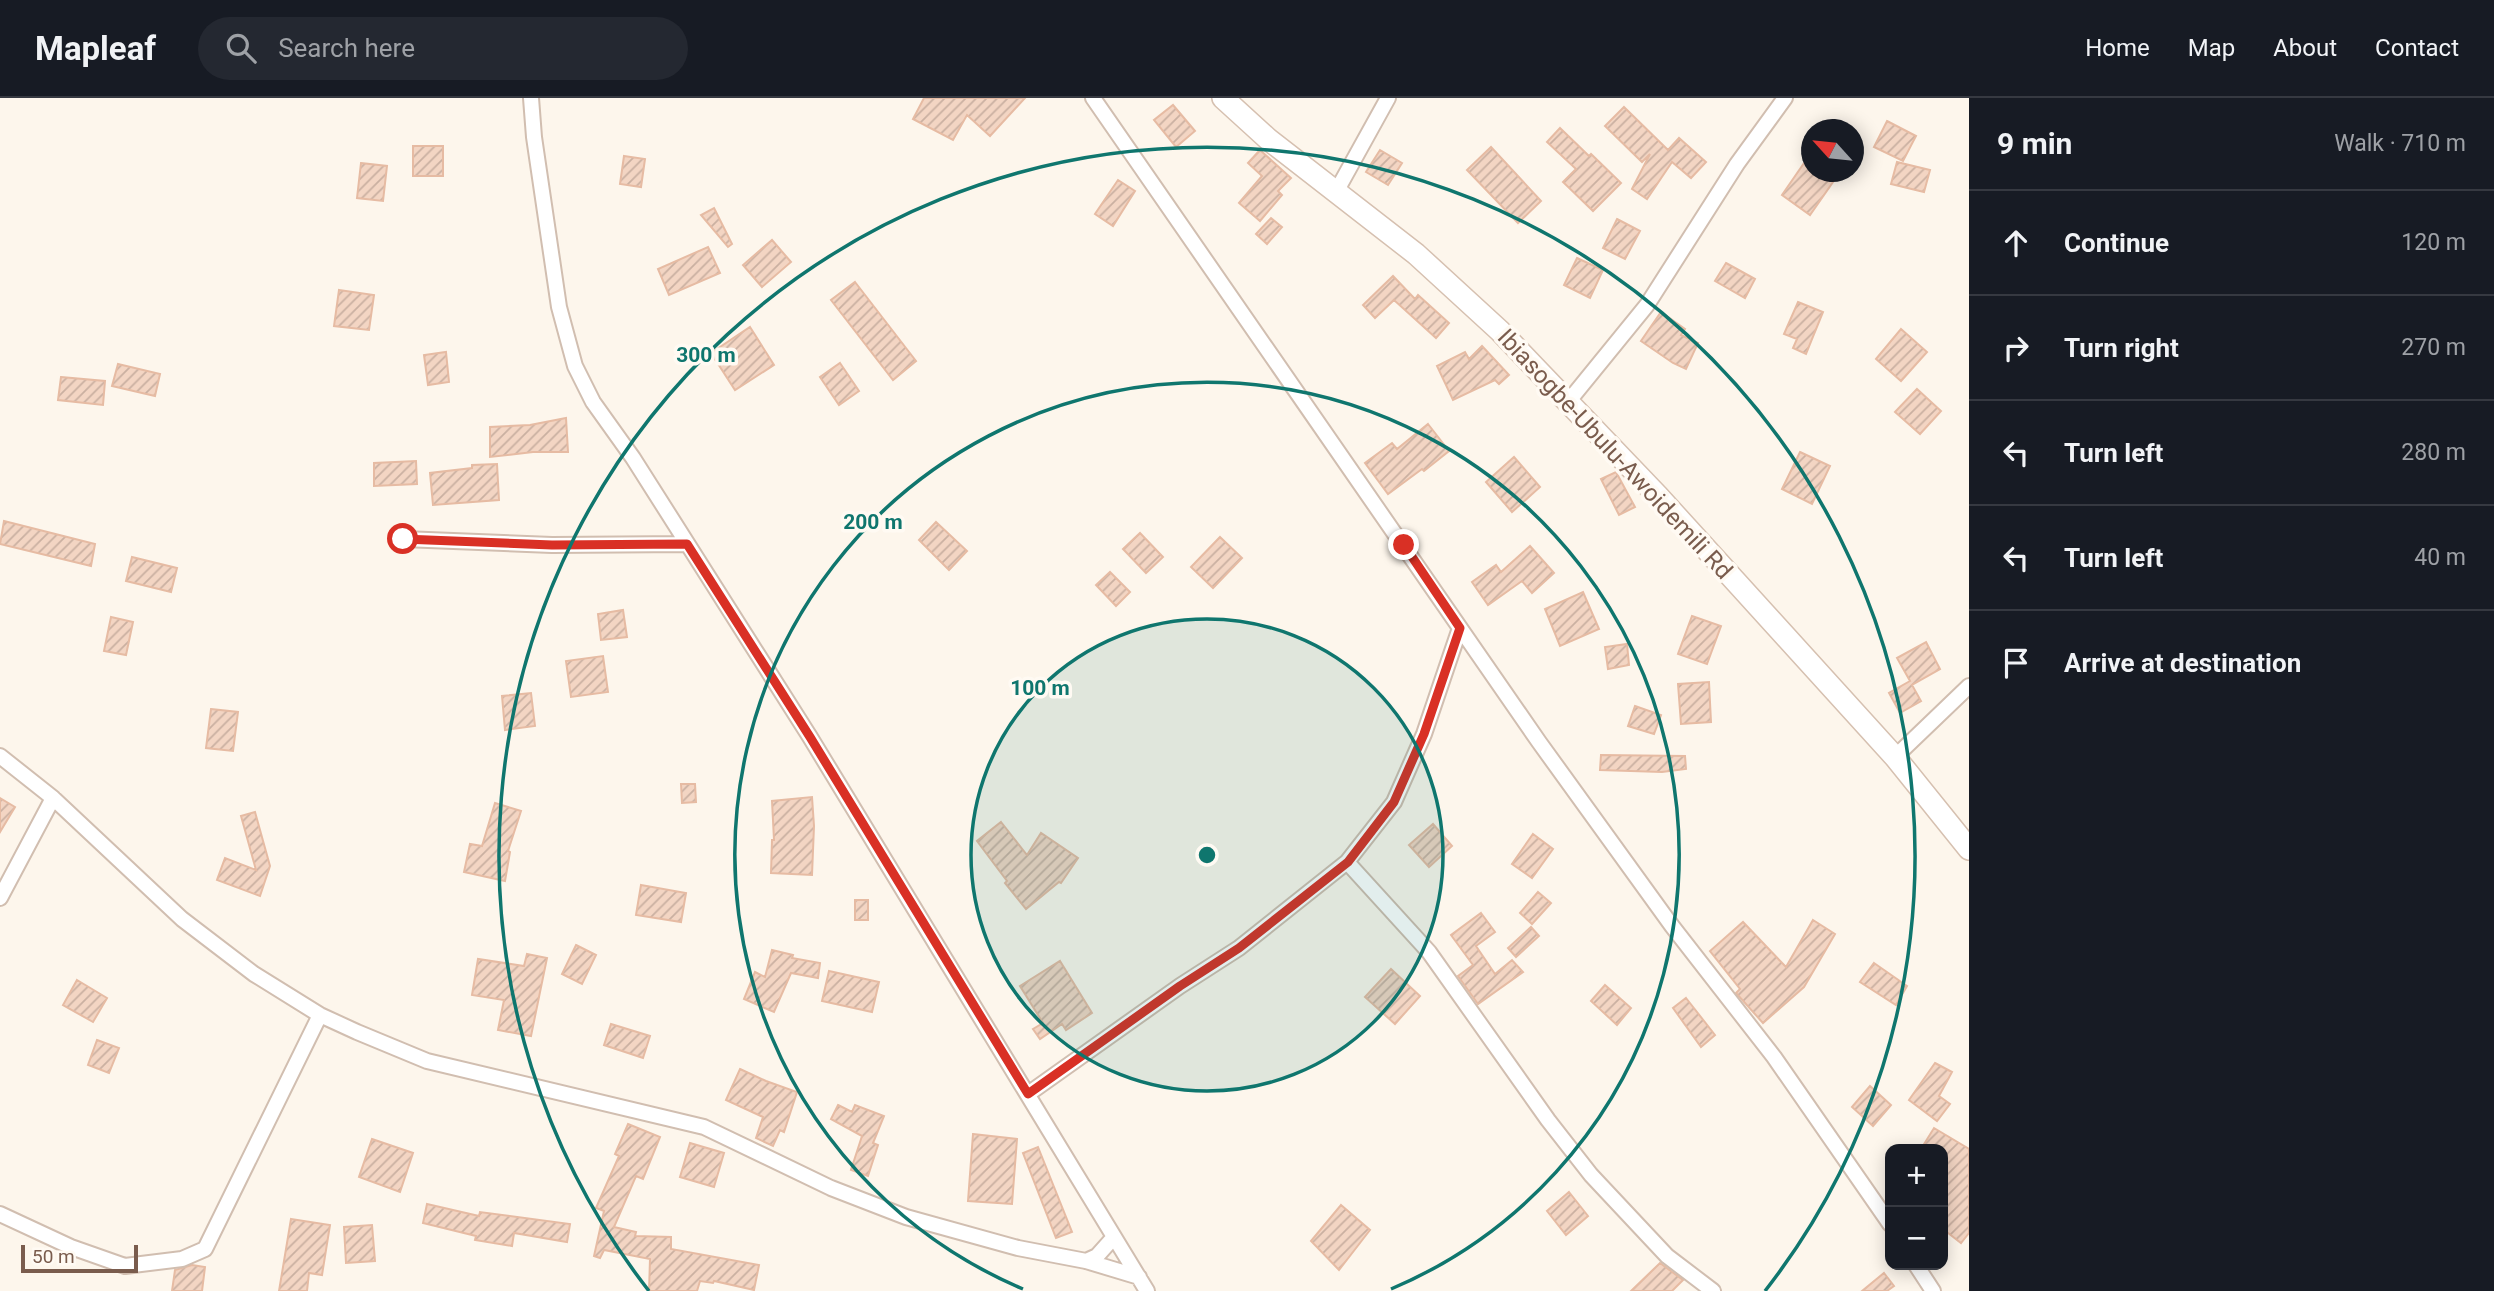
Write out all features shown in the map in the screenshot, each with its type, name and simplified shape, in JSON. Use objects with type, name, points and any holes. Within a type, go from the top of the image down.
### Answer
[{"type":"street","points":[[531,98],[534,137],[559,307],[575,366],[593,402],[633,458],[810,737],[1147,1291]]},
{"type":"street","points":[[1093,98],[1539,742],[1672,926],[1774,1056],[1885,1217]]},
{"type":"street","name":"Ibiasogbe-Ubulu-Awoidemili Rd","points":[[1223,98],[1268,139],[1416,254],[1500,331],[1657,496],[1895,757],[1969,849]]},
{"type":"street","points":[[1336,192],[1388,98]]},
{"type":"street","points":[[1568,402],[1647,305],[1784,98]]},
{"type":"street","points":[[403,539],[552,545],[687,544]]},
{"type":"street","points":[[1028,1094],[1159,1000],[1239,948],[1348,862],[1394,802],[1424,734],[1460,628]]},
{"type":"street","points":[[1895,757],[1969,686]]},
{"type":"street","points":[[0,756],[53,798],[182,919],[254,974],[320,1014],[427,1061],[704,1128],[831,1188],[906,1217],[994,1242],[1086,1261],[1139,1277]]},
{"type":"street","points":[[0,898],[53,798]]},
{"type":"street","points":[[1348,862],[1429,953],[1591,1175],[1667,1256],[1713,1291]]},
{"type":"street","points":[[0,1214],[71,1248],[125,1266],[182,1259],[205,1249],[320,1014]]},
{"type":"street","points":[[1086,1261],[1097,1256],[1114,1237]]},
{"type":"street","points":[[1919,1270],[1933,1291]]},
{"type":"building","points":[[924,98],[1025,98],[990,136],[967,115],[953,140],[913,119]]},
{"type":"building","points":[[1173,105],[1195,131],[1176,147],[1154,120]]},
{"type":"building","points":[[1624,107],[1668,150],[1679,138],[1706,162],[1691,178],[1672,162],[1647,199],[1632,189],[1650,154],[1642,162],[1605,126]]},
{"type":"building","points":[[1887,121],[1916,136],[1903,161],[1874,147]]},
{"type":"building","points":[[1560,128],[1621,183],[1593,211],[1563,182],[1576,169],[1547,142]]},
{"type":"building","points":[[413,146],[443,146],[443,176],[413,176]]},
{"type":"building","points":[[1491,147],[1541,201],[1518,223],[1467,170]]},
{"type":"building","points":[[1260,150],[1291,178],[1278,191],[1282,195],[1260,221],[1239,203],[1262,176],[1248,163]]},
{"type":"building","points":[[1380,150],[1402,163],[1388,185],[1366,172]]},
{"type":"building","points":[[624,156],[645,159],[641,187],[620,184]]},
{"type":"building","points":[[1897,162],[1930,170],[1924,192],[1891,184]]},
{"type":"building","points":[[361,163],[387,166],[383,201],[357,198]]},
{"type":"building","points":[[1801,167],[1801,182],[1833,182],[1810,215],[1782,195]]},
{"type":"building","points":[[1118,180],[1135,191],[1113,226],[1095,214]]},
{"type":"building","points":[[714,208],[732,244],[728,247],[701,215]]},
{"type":"building","points":[[1271,218],[1282,227],[1267,244],[1256,234]]},
{"type":"building","points":[[1617,219],[1640,231],[1625,259],[1603,248]]},
{"type":"building","points":[[772,240],[791,262],[762,287],[743,265]]},
{"type":"building","points":[[708,247],[720,273],[669,295],[658,269]]},
{"type":"building","points":[[1577,258],[1603,270],[1590,298],[1564,285]]},
{"type":"building","points":[[1726,263],[1755,279],[1745,298],[1715,281]]},
{"type":"building","points":[[1393,276],[1415,299],[1418,295],[1449,323],[1436,338],[1394,300],[1375,318],[1363,305]]},
{"type":"building","points":[[855,282],[916,361],[893,380],[831,300]]},
{"type":"building","points":[[339,290],[374,295],[369,330],[334,326]]},
{"type":"building","points":[[1798,302],[1823,312],[1806,354],[1793,348],[1797,339],[1784,334]]},
{"type":"building","points":[[1661,312],[1685,329],[1681,335],[1698,343],[1686,369],[1641,341]]},
{"type":"building","points":[[750,327],[774,365],[735,390],[711,353]]},
{"type":"building","points":[[1901,329],[1927,352],[1901,381],[1876,359]]},
{"type":"building","points":[[1482,346],[1509,375],[1499,384],[1495,380],[1453,400],[1437,366],[1465,352],[1469,359]]},
{"type":"building","points":[[446,352],[449,382],[428,385],[424,355]]},
{"type":"building","points":[[840,363],[859,391],[839,405],[820,377]]},
{"type":"building","points":[[118,364],[160,374],[155,396],[112,386]]},
{"type":"building","points":[[61,377],[105,381],[103,405],[58,400]]},
{"type":"building","points":[[1917,389],[1941,411],[1920,434],[1895,412]]},
{"type":"building","points":[[566,418],[568,452],[533,452],[490,457],[490,427],[530,425]]},
{"type":"building","points":[[1428,424],[1449,451],[1388,494],[1365,463],[1392,443],[1397,449]]},
{"type":"building","points":[[1800,452],[1830,466],[1812,504],[1782,489]]},
{"type":"building","points":[[1514,457],[1540,487],[1512,512],[1486,482]]},
{"type":"building","points":[[416,461],[417,484],[374,486],[374,463]]},
{"type":"building","points":[[497,464],[499,500],[433,505],[430,473],[472,468],[472,465]]},
{"type":"building","points":[[1616,472],[1635,507],[1619,515],[1601,479]]},
{"type":"building","points":[[4,521],[95,544],[91,566],[0,544]]},
{"type":"building","points":[[936,522],[967,551],[949,570],[919,540]]},
{"type":"building","points":[[1140,533],[1163,557],[1146,573],[1123,549]]},
{"type":"building","points":[[1220,537],[1242,558],[1213,588],[1191,567]]},
{"type":"building","points":[[1530,546],[1554,573],[1532,593],[1522,581],[1488,605],[1472,582],[1496,565],[1501,572]]},
{"type":"building","points":[[132,557],[177,568],[171,592],[126,581]]},
{"type":"building","points":[[1110,572],[1130,592],[1116,606],[1096,585]]},
{"type":"building","points":[[1583,592],[1599,629],[1560,646],[1545,609]]},
{"type":"building","points":[[623,610],[627,637],[601,640],[598,614]]},
{"type":"building","points":[[1692,616],[1721,626],[1707,664],[1678,654]]},
{"type":"building","points":[[111,617],[133,622],[126,655],[104,651]]},
{"type":"building","points":[[1926,642],[1940,669],[1912,685],[1921,701],[1900,713],[1889,693],[1910,681],[1897,658]]},
{"type":"building","points":[[1627,644],[1629,665],[1608,669],[1605,647]]},
{"type":"building","points":[[603,656],[608,692],[571,697],[566,661]]},
{"type":"building","points":[[1709,682],[1711,722],[1681,724],[1678,684]]},
{"type":"building","points":[[531,693],[535,726],[505,730],[502,696]]},
{"type":"building","points":[[1635,706],[1661,715],[1654,734],[1628,726]]},
{"type":"building","points":[[211,709],[238,712],[233,751],[206,748]]},
{"type":"building","points":[[1601,755],[1685,756],[1686,769],[1662,772],[1600,770]]},
{"type":"building","points":[[681,784],[695,784],[696,802],[682,803]]},
{"type":"building","points":[[812,797],[812,875],[771,873],[774,840],[772,801]]},
{"type":"building","points":[[0,798],[15,807],[0,832]]},
{"type":"building","points":[[495,803],[521,811],[508,851],[505,881],[464,872],[470,844],[482,846]]},
{"type":"building","points":[[255,812],[270,866],[260,896],[217,880],[225,858],[256,870],[241,816]]},
{"type":"building","points":[[1001,822],[1027,855],[1041,833],[1078,858],[1061,883],[1026,909],[977,841]]},
{"type":"building","points":[[1433,824],[1452,846],[1429,867],[1409,845]]},
{"type":"building","points":[[1533,834],[1553,849],[1532,878],[1512,864]]},
{"type":"building","points":[[641,885],[686,893],[681,922],[636,915]]},
{"type":"building","points":[[1538,892],[1551,903],[1532,924],[1520,913]]},
{"type":"building","points":[[855,900],[868,900],[868,920],[855,920]]},
{"type":"building","points":[[1481,913],[1495,932],[1476,946],[1495,974],[1512,960],[1523,972],[1478,1004],[1458,976],[1473,965],[1451,935]]},
{"type":"building","points":[[1813,920],[1835,934],[1804,987],[1763,1023],[1736,993],[1740,989],[1710,951],[1743,922],[1786,967]]},
{"type":"building","points":[[1531,927],[1539,936],[1516,957],[1508,948]]},
{"type":"building","points":[[576,945],[596,955],[582,984],[562,974]]},
{"type":"building","points":[[772,950],[793,955],[792,958],[820,963],[818,978],[791,973],[774,1012],[744,999],[755,972],[765,977]]},
{"type":"building","points":[[527,954],[547,958],[531,1036],[498,1030],[504,1000],[472,995],[478,959],[524,966]]},
{"type":"building","points":[[1060,961],[1092,1013],[1066,1030],[1062,1024],[1040,1039],[1033,1029],[1043,1023],[1020,986]]},
{"type":"building","points":[[1874,963],[1907,986],[1896,1005],[1860,982]]},
{"type":"building","points":[[1391,969],[1420,996],[1395,1024],[1365,997]]},
{"type":"building","points":[[829,971],[879,982],[872,1012],[822,1001]]},
{"type":"building","points":[[77,980],[107,998],[93,1022],[63,1005]]},
{"type":"building","points":[[1605,985],[1631,1008],[1617,1025],[1591,1001]]},
{"type":"building","points":[[1686,998],[1715,1035],[1701,1047],[1673,1008]]},
{"type":"building","points":[[611,1024],[650,1036],[643,1058],[604,1045]]},
{"type":"building","points":[[97,1040],[119,1048],[109,1073],[88,1065]]},
{"type":"building","points":[[1935,1063],[1952,1072],[1939,1096],[1950,1104],[1937,1121],[1909,1100]]},
{"type":"building","points":[[740,1069],[797,1092],[784,1132],[780,1130],[773,1146],[756,1138],[763,1117],[726,1100]]},
{"type":"building","points":[[1870,1086],[1891,1105],[1873,1126],[1852,1107]]},
{"type":"building","points":[[838,1105],[852,1112],[855,1105],[884,1116],[873,1143],[878,1145],[868,1176],[851,1170],[862,1136],[831,1119]]},
{"type":"building","points":[[628,1124],[660,1137],[643,1179],[636,1176],[614,1227],[636,1232],[635,1236],[671,1237],[671,1249],[759,1265],[754,1290],[714,1281],[700,1281],[697,1291],[649,1291],[650,1259],[604,1250],[600,1258],[594,1256],[604,1211],[596,1208],[619,1156],[615,1154]]},
{"type":"building","points":[[1934,1128],[1969,1149],[1969,1233],[1961,1243],[1948,1233],[1948,1144],[1924,1144]]},
{"type":"building","points":[[973,1134],[1017,1139],[1012,1204],[968,1201]]},
{"type":"building","points":[[372,1139],[413,1153],[400,1192],[359,1177]]},
{"type":"building","points":[[690,1143],[724,1153],[714,1187],[680,1177]]},
{"type":"building","points":[[1038,1147],[1072,1232],[1056,1238],[1023,1153]]},
{"type":"building","points":[[1569,1192],[1588,1216],[1566,1235],[1547,1211]]},
{"type":"building","points":[[427,1204],[479,1216],[480,1212],[570,1224],[567,1242],[514,1233],[512,1246],[475,1240],[476,1236],[423,1223]]},
{"type":"building","points":[[1341,1205],[1370,1230],[1339,1270],[1311,1241]]},
{"type":"building","points":[[291,1219],[330,1225],[322,1275],[309,1273],[307,1291],[279,1291]]},
{"type":"building","points":[[372,1225],[375,1261],[346,1263],[344,1227]]},
{"type":"building","points":[[1660,1263],[1683,1280],[1672,1291],[1631,1291]]},
{"type":"building","points":[[192,1265],[205,1267],[202,1291],[172,1291],[175,1270]]},
{"type":"building","points":[[1884,1273],[1894,1286],[1887,1291],[1862,1291]]},
{"type":"route","points":[[403,539],[552,545],[687,544],[810,737],[1028,1094],[1119,1028],[1239,948],[1305,897],[1348,862],[1394,802],[1424,734],[1460,628],[1404,545]]}]
